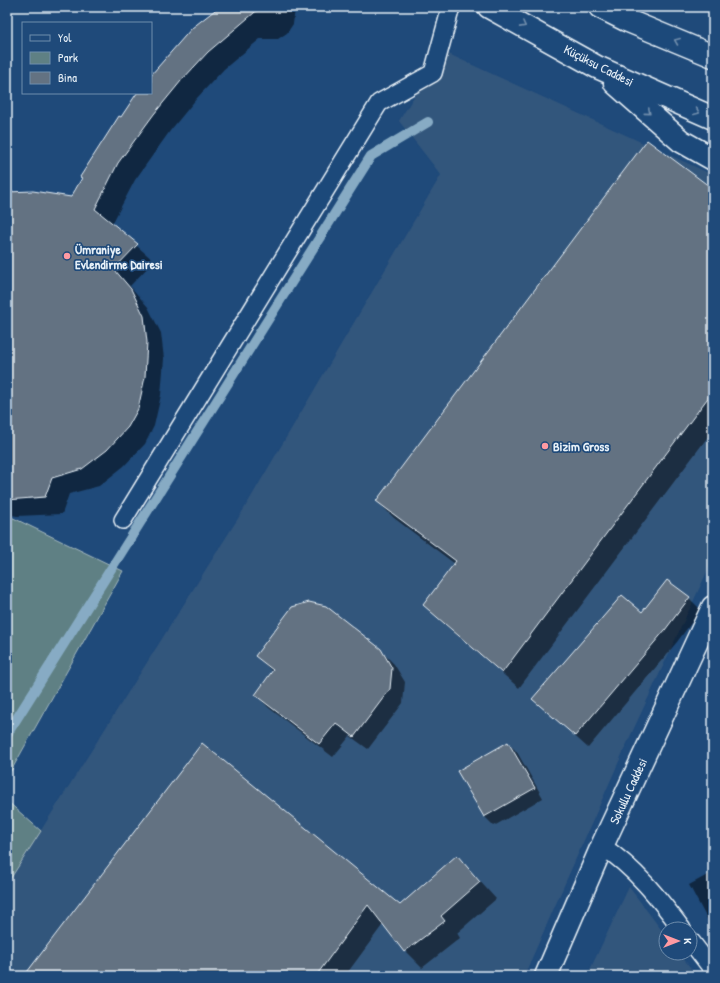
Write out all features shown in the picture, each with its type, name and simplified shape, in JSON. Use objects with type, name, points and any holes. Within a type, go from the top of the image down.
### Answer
[{"type":"main road","name":"Küçüksu Caddesi","points":[[489,7],[598,67],[713,118]]},
{"type":"main road","points":[[600,7],[626,20],[713,56]]},
{"type":"main road","points":[[598,67],[681,141],[713,159]]},
{"type":"main road","name":"Sokullu Caddesi","points":[[546,976],[602,846],[713,607]]},
{"type":"lane","points":[[123,520],[379,103],[433,74],[451,7]]},
{"type":"lane","points":[[602,846],[628,864],[642,878],[676,921]]},
{"type":"lane","points":[[698,950],[713,970]]},
{"type":"shaded area","points":[[442,51],[713,175],[713,559],[628,741],[524,976],[7,976],[7,884],[244,509],[441,175],[399,121]]},
{"type":"shaded area","points":[[629,887],[658,925],[658,961],[685,961],[697,976],[587,976]]},
{"type":"green space","points":[[7,515],[123,571],[7,778]]},
{"type":"green space","points":[[7,801],[41,831],[7,884]]},
{"type":"building","name":"Ümraniye Evlendirme Dairesi","points":[[219,7],[261,7],[208,52],[181,81],[154,114],[118,163],[95,209],[138,244],[114,269],[131,289],[144,316],[147,342],[145,377],[138,409],[128,427],[107,450],[82,469],[52,478],[45,497],[7,500],[7,192],[33,191],[71,197],[82,178],[80,177],[119,116],[121,117],[136,94],[152,94],[152,74],[192,28]]},
{"type":"building","name":"Bizim Gross","points":[[647,140],[713,189],[713,391],[502,673],[423,605],[456,561],[376,501]]},
{"type":"building","points":[[667,580],[690,597],[665,630],[575,736],[532,699],[622,595],[642,612]]},
{"type":"building","points":[[309,602],[326,606],[381,649],[392,668],[390,689],[354,737],[336,723],[319,744],[255,695],[273,670],[255,656],[292,607]]},
{"type":"building","points":[[508,742],[535,788],[484,817],[457,771]]},
{"type":"building","points":[[202,743],[400,905],[457,855],[480,882],[441,916],[445,921],[404,952],[368,905],[316,976],[24,976]]},
{"type":"waterway","points":[[7,734],[371,156],[428,122]]},
{"type":"place","name":"Ümraniye Evlendirme Dairesi","points":[[67,256]]},
{"type":"place","name":"Bizim Gross","points":[[545,446]]}]
